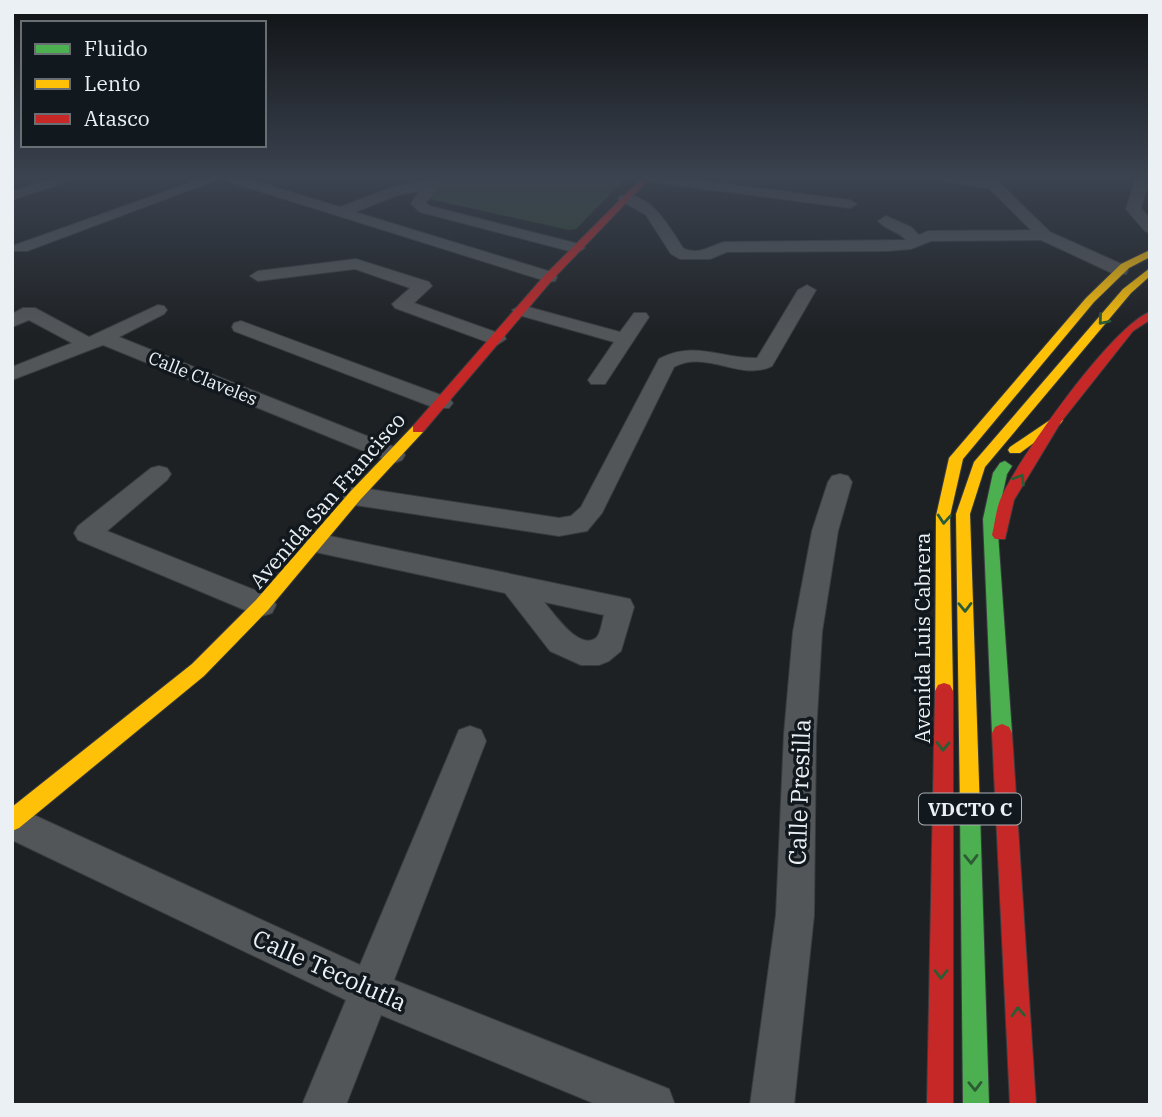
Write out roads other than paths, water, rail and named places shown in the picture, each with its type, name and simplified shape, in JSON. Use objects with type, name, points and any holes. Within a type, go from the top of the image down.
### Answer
[{"type":"main road","name":"Avenida San Francisco","points":[[12,822],[198,670],[262,605],[355,496],[442,403],[550,276],[595,230]]},
{"type":"main road","points":[[996,444],[1005,410],[1067,340],[1070,323],[1120,270],[1146,255]]},
{"type":"main road","name":"VDCTO C","points":[[976,1105],[963,514],[979,465],[1127,291],[1150,271]]},
{"type":"main road","name":"VDCTO C","points":[[1023,1105],[990,519],[1000,473],[1150,288]]},
{"type":"main road","points":[[1034,1016],[1000,536],[1007,500],[1056,420],[1150,300]]},
{"type":"main road","points":[[1129,329],[1150,315]]},
{"type":"main road","name":"Avenida Luis Cabrera","points":[[940,1105],[943,516],[956,458],[1005,410]]},
{"type":"main road","points":[[1016,450],[1056,420]]},
{"type":"street","points":[[17,245],[57,230]]},
{"type":"street","points":[[17,245],[61,230]]},
{"type":"street","points":[[400,230],[550,276]]},
{"type":"street","points":[[507,230],[577,248]]},
{"type":"street","points":[[664,230],[677,251],[686,256],[710,254],[724,247],[887,246],[911,244],[928,236],[1044,235]]},
{"type":"street","points":[[906,230],[915,240]]},
{"type":"street","points":[[1039,230],[1044,235],[1120,270]]},
{"type":"street","points":[[258,276],[356,264],[423,286],[401,303],[497,339]]},
{"type":"street","points":[[355,496],[559,527],[578,524],[590,513],[666,363],[676,355],[690,354],[759,365],[765,362],[807,290]]},
{"type":"street","points":[[12,374],[94,341],[158,310]]},
{"type":"street","points":[[521,310],[622,339]]},
{"type":"street","name":"Calle Claveles","points":[[12,322],[29,312],[94,341],[394,455]]},
{"type":"street","points":[[598,380],[622,339],[639,317]]},
{"type":"street","points":[[241,327],[442,403]]},
{"type":"street","points":[[159,474],[87,533],[262,605]]},
{"type":"street","name":"Calle Presilla","points":[[772,1105],[784,1019],[795,893],[804,688],[813,576],[840,482]]},
{"type":"street","points":[[315,543],[513,584]]},
{"type":"street","points":[[324,1105],[470,741]]},
{"type":"street","name":"Calle Tecolutla","points":[[12,822],[371,991],[653,1105]]}]
